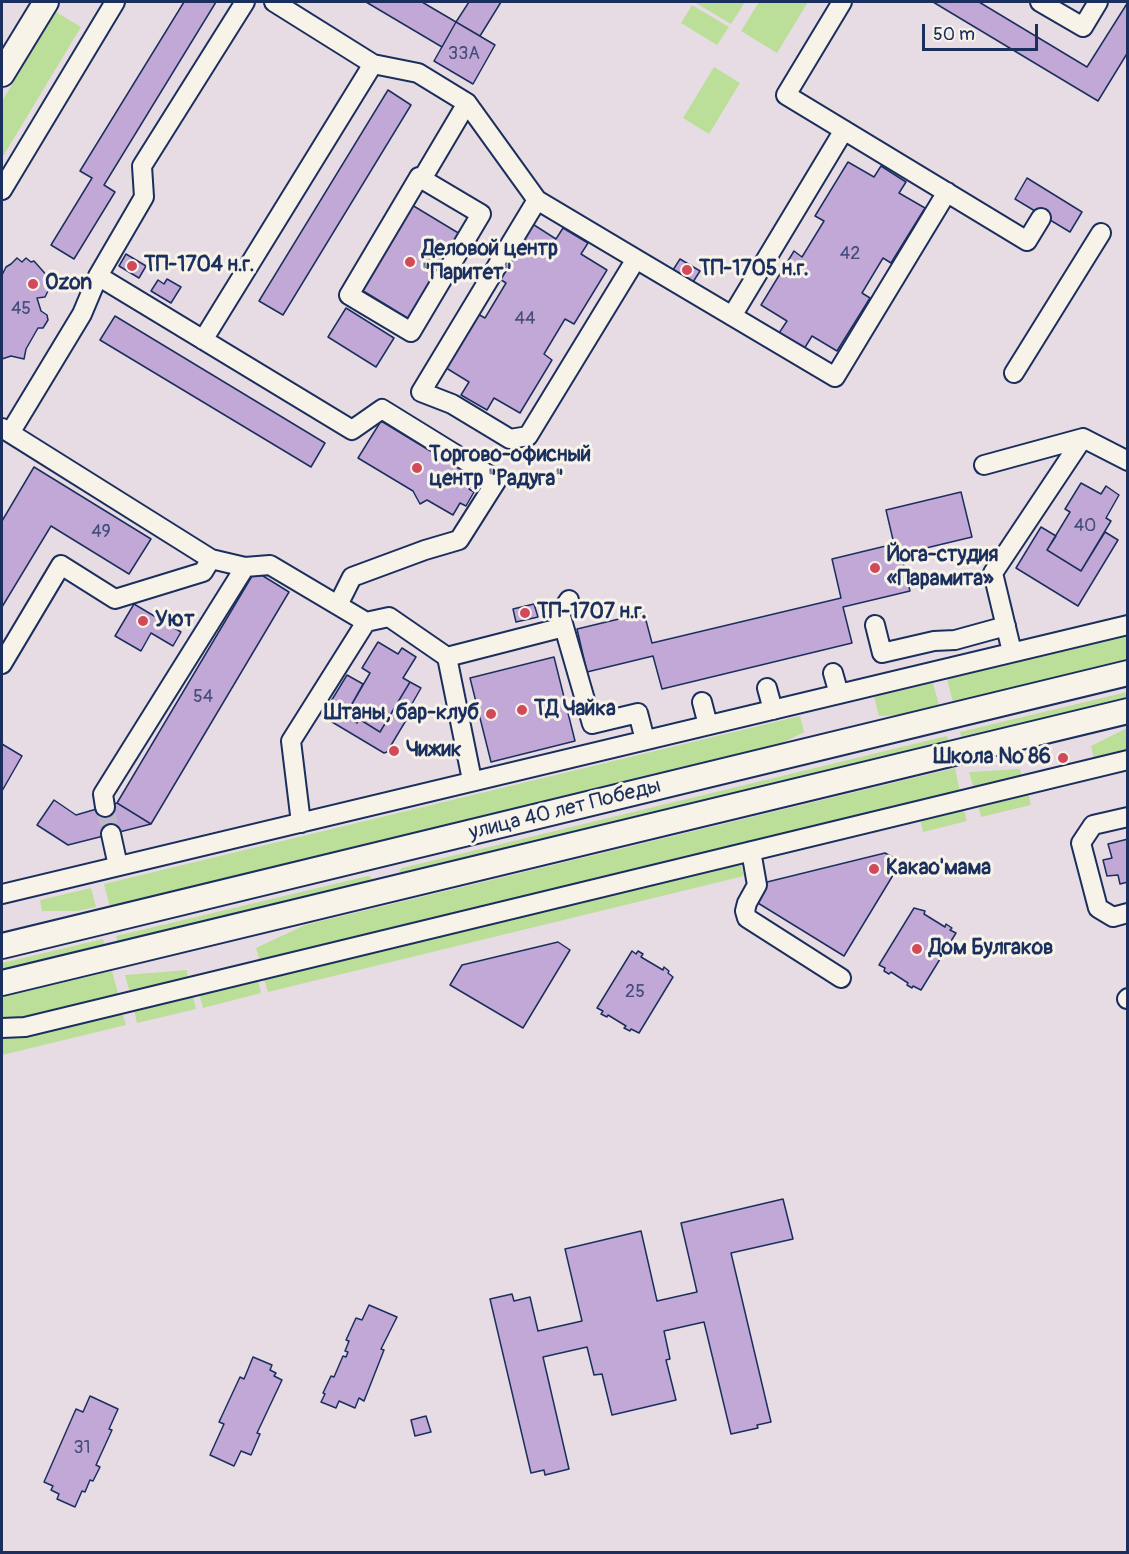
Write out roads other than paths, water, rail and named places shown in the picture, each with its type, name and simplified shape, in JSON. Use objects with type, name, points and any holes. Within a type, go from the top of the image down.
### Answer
[{"type":"main road","points":[[2,74],[46,2]]},
{"type":"main road","name":"улица 40 лет Победы","points":[[2,946],[1128,673]]},
{"type":"main road","name":"улица 40 лет Победы","points":[[2,982],[1128,711]]},
{"type":"main road","points":[[385,853],[393,888]]},
{"type":"street","points":[[2,190],[115,2]]},
{"type":"street","points":[[245,2],[142,166],[144,197],[98,276],[82,314],[6,431],[211,560],[245,567],[270,565],[366,622],[388,617],[447,657],[472,780]]},
{"type":"street","points":[[274,2],[373,64],[418,73],[467,103],[537,200],[835,377],[947,192]]},
{"type":"street","points":[[842,2],[786,95],[1027,241],[1041,218]]},
{"type":"street","points":[[1040,2],[1083,27],[1098,2]]},
{"type":"street","points":[[203,340],[373,64]]},
{"type":"street","points":[[422,179],[467,103]]},
{"type":"street","points":[[732,316],[844,130]]},
{"type":"street","points":[[419,177],[422,179],[481,214],[411,332],[349,295],[419,177]]},
{"type":"street","points":[[537,200],[421,392],[452,404],[510,439],[528,436],[636,259]]},
{"type":"street","points":[[1014,373],[1101,233]]},
{"type":"street","points":[[98,276],[352,430],[382,409],[497,480],[459,540],[352,577],[338,605]]},
{"type":"street","points":[[984,465],[1083,438],[1128,461]]},
{"type":"street","points":[[1012,652],[993,573],[1083,438]]},
{"type":"street","points":[[2,664],[61,565],[115,599],[203,572],[211,560]]},
{"type":"street","points":[[105,807],[103,794],[245,567]]},
{"type":"street","points":[[569,600],[560,613],[592,724],[638,714],[645,740]]},
{"type":"street","points":[[301,823],[291,741],[366,622]]},
{"type":"street","points":[[875,625],[882,653],[934,641],[955,640],[1006,626]]},
{"type":"street","points":[[2,894],[1128,625]]},
{"type":"street","points":[[447,657],[564,627]]},
{"type":"street","points":[[833,673],[838,694]]},
{"type":"street","points":[[767,688],[773,710]]},
{"type":"street","points":[[702,702],[708,725]]},
{"type":"street","points":[[2,1028],[25,1027],[1128,760]]},
{"type":"street","points":[[1128,817],[1093,825],[1081,843],[1098,908],[1113,917],[1128,913]]},
{"type":"street","points":[[111,834],[118,866]]},
{"type":"street","points":[[751,851],[757,885],[747,903],[745,911],[747,918],[841,978]]},
{"type":"tunnel","points":[[105,807],[111,834]]},
{"type":"place","name":"Деловой центр \"Паритет\"","points":[[410,262]]},
{"type":"place","name":"ТП-1704 н.г.","points":[[132,266]]},
{"type":"place","name":"ТП-1705 н.г.","points":[[687,270]]},
{"type":"place","name":"Ozon","points":[[33,284]]},
{"type":"place","name":"Торгово-офисный центр \"Радуга\"","points":[[417,468]]},
{"type":"place","name":"Йога-студия «Парамита»","points":[[875,568]]},
{"type":"place","name":"ТП-1707 н.г.","points":[[525,613]]},
{"type":"place","name":"Уют","points":[[143,621]]},
{"type":"place","name":"ТД Чайка","points":[[522,710]]},
{"type":"place","name":"Штаны, бар-клуб","points":[[491,714]]},
{"type":"place","name":"Чижик","points":[[394,751]]},
{"type":"place","name":"Школа № 86","points":[[1063,758]]},
{"type":"place","name":"Какао'мама","points":[[874,869]]},
{"type":"place","name":"Дом Булгаков","points":[[917,949]]}]
